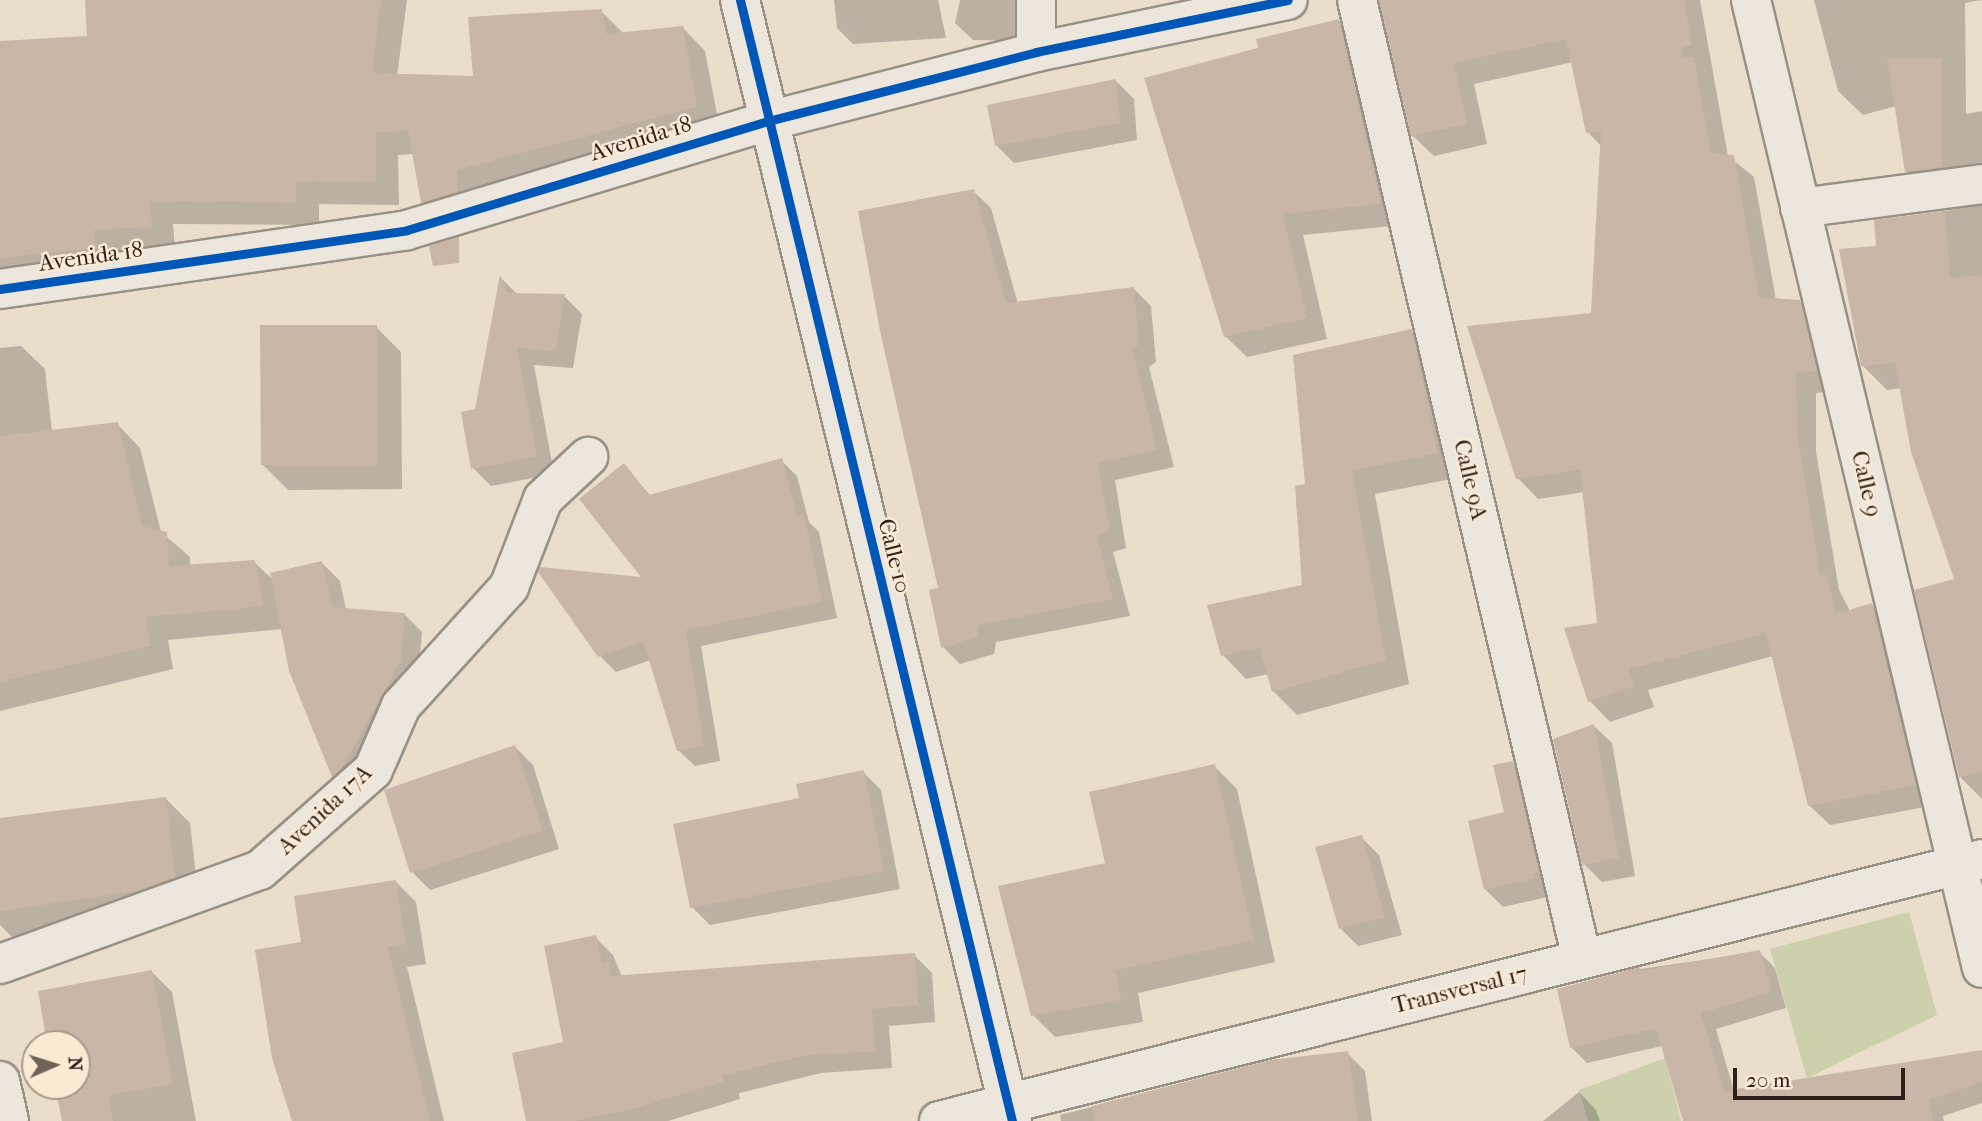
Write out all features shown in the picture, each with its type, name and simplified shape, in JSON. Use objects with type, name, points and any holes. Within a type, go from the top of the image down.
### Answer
[{"type":"street","name":"Calle 10","points":[[740,0],[1010,1112]]},
{"type":"street","points":[[1036,0],[1036,52]]},
{"type":"street","name":"Avenida 18","points":[[0,289],[407,230],[768,121],[1036,52],[1289,0]]},
{"type":"street","name":"Calle 9A","points":[[1357,0],[1582,959]]},
{"type":"street","name":"Calle 9","points":[[1751,0],[1800,208],[1970,862],[1982,968]]},
{"type":"street","points":[[1800,208],[1982,184]]},
{"type":"street","name":"Avenida 17A","points":[[0,964],[260,870],[373,769],[401,706],[509,587],[543,499],[588,457]]},
{"type":"street","name":"Transversal 17","points":[[939,1121],[1010,1112],[1582,959],[1970,862]]},
{"type":"street","points":[[0,1081],[9,1121]]},
{"type":"green space","points":[[1909,912],[1937,1015],[1807,1078],[1770,949]]},
{"type":"green space","points":[[1665,1058],[1681,1121],[1588,1121],[1579,1090]]},
{"type":"building","points":[[85,0],[381,0],[372,73],[473,76],[468,17],[602,9],[606,34],[683,26],[697,107],[457,170],[457,192],[421,203],[408,130],[376,133],[376,182],[296,181],[296,203],[150,201],[152,227],[94,230],[96,248],[0,258],[0,41],[87,36]]},
{"type":"building","points":[[1379,0],[1684,0],[1692,45],[1682,48],[1683,57],[1694,57],[1711,153],[1734,155],[1759,297],[1800,300],[1817,371],[1796,373],[1797,431],[1820,575],[1827,575],[1836,614],[1872,603],[1916,785],[1808,806],[1766,633],[1629,669],[1634,686],[1588,702],[1564,628],[1597,623],[1580,470],[1516,479],[1467,326],[1591,313],[1601,131],[1586,133],[1566,39],[1454,63],[1467,124],[1411,136]]},
{"type":"building","points":[[1339,19],[1381,204],[1283,214],[1307,318],[1224,337],[1144,78],[1258,48],[1256,39]]},
{"type":"building","points":[[1887,58],[1942,58],[1942,167],[1905,172]]},
{"type":"building","points":[[1116,79],[1120,123],[995,146],[987,105]]},
{"type":"building","points":[[974,189],[1006,303],[1134,287],[1139,344],[1133,350],[1157,450],[1098,463],[1110,531],[1097,535],[1113,599],[979,625],[977,637],[941,648],[929,590],[938,588],[880,331],[858,211]]},
{"type":"building","points":[[1945,211],[1950,278],[1982,275],[1982,772],[1959,777],[1914,590],[1954,579],[1911,452],[1895,363],[1861,366],[1839,249],[1876,246],[1874,220]]},
{"type":"building","points":[[459,237],[459,263],[433,266],[429,246]]},
{"type":"building","points":[[500,275],[507,293],[565,294],[555,351],[517,348],[537,457],[471,469],[461,412],[475,409]]},
{"type":"building","points":[[260,325],[377,325],[377,465],[261,465]]},
{"type":"building","points":[[1412,329],[1438,453],[1352,471],[1386,660],[1272,692],[1259,647],[1221,656],[1207,605],[1302,585],[1295,486],[1305,484],[1293,355]]},
{"type":"building","points":[[118,422],[142,526],[167,532],[169,566],[255,560],[264,606],[146,617],[150,646],[0,682],[0,436]]},
{"type":"building","points":[[782,458],[797,515],[804,514],[822,602],[686,630],[704,745],[677,751],[643,641],[598,657],[538,572],[540,567],[641,577],[579,499],[624,463],[649,495]]},
{"type":"building","points":[[322,561],[333,607],[405,613],[401,660],[342,768],[332,777],[289,671],[270,573]]},
{"type":"building","points":[[1594,724],[1619,858],[1582,865],[1553,739]]},
{"type":"building","points":[[515,745],[543,831],[410,873],[384,790]]},
{"type":"building","points":[[1513,761],[1539,872],[1534,873],[1536,878],[1484,890],[1468,821],[1504,812],[1493,765]]},
{"type":"building","points":[[1215,764],[1254,940],[1116,970],[1121,1000],[1031,1016],[998,886],[1105,863],[1089,792]]},
{"type":"building","points":[[864,770],[884,871],[690,908],[673,824],[799,798],[796,784]]},
{"type":"building","points":[[166,797],[175,877],[138,891],[0,911],[0,818]]},
{"type":"building","points":[[1362,835],[1385,917],[1339,929],[1315,847]]},
{"type":"building","points":[[396,880],[406,944],[388,947],[430,1121],[292,1121],[272,1058],[255,950],[301,942],[294,896]]},
{"type":"building","points":[[596,935],[602,963],[609,961],[611,976],[915,953],[918,1005],[872,1009],[875,1051],[803,1056],[722,1075],[724,1081],[633,1109],[574,1121],[526,1121],[512,1053],[563,1042],[544,946]]},
{"type":"building","points":[[1760,950],[1772,992],[1701,1013],[1724,1091],[1982,1050],[1982,1082],[1929,1100],[1933,1121],[1683,1121],[1656,1028],[1570,1048],[1557,989],[1640,967],[1641,971]]},
{"type":"building","points":[[152,970],[173,1084],[109,1095],[113,1121],[62,1121],[58,1100],[91,1100],[91,1030],[45,1030],[38,991]]},
{"type":"building","points":[[1348,1051],[1358,1121],[1094,1121],[1092,1106],[1271,1060]]},
{"type":"cycle path","points":[[740,0],[1012,1121]]},
{"type":"cycle path","points":[[0,289],[407,230],[768,121],[1036,52],[1288,0]]}]
